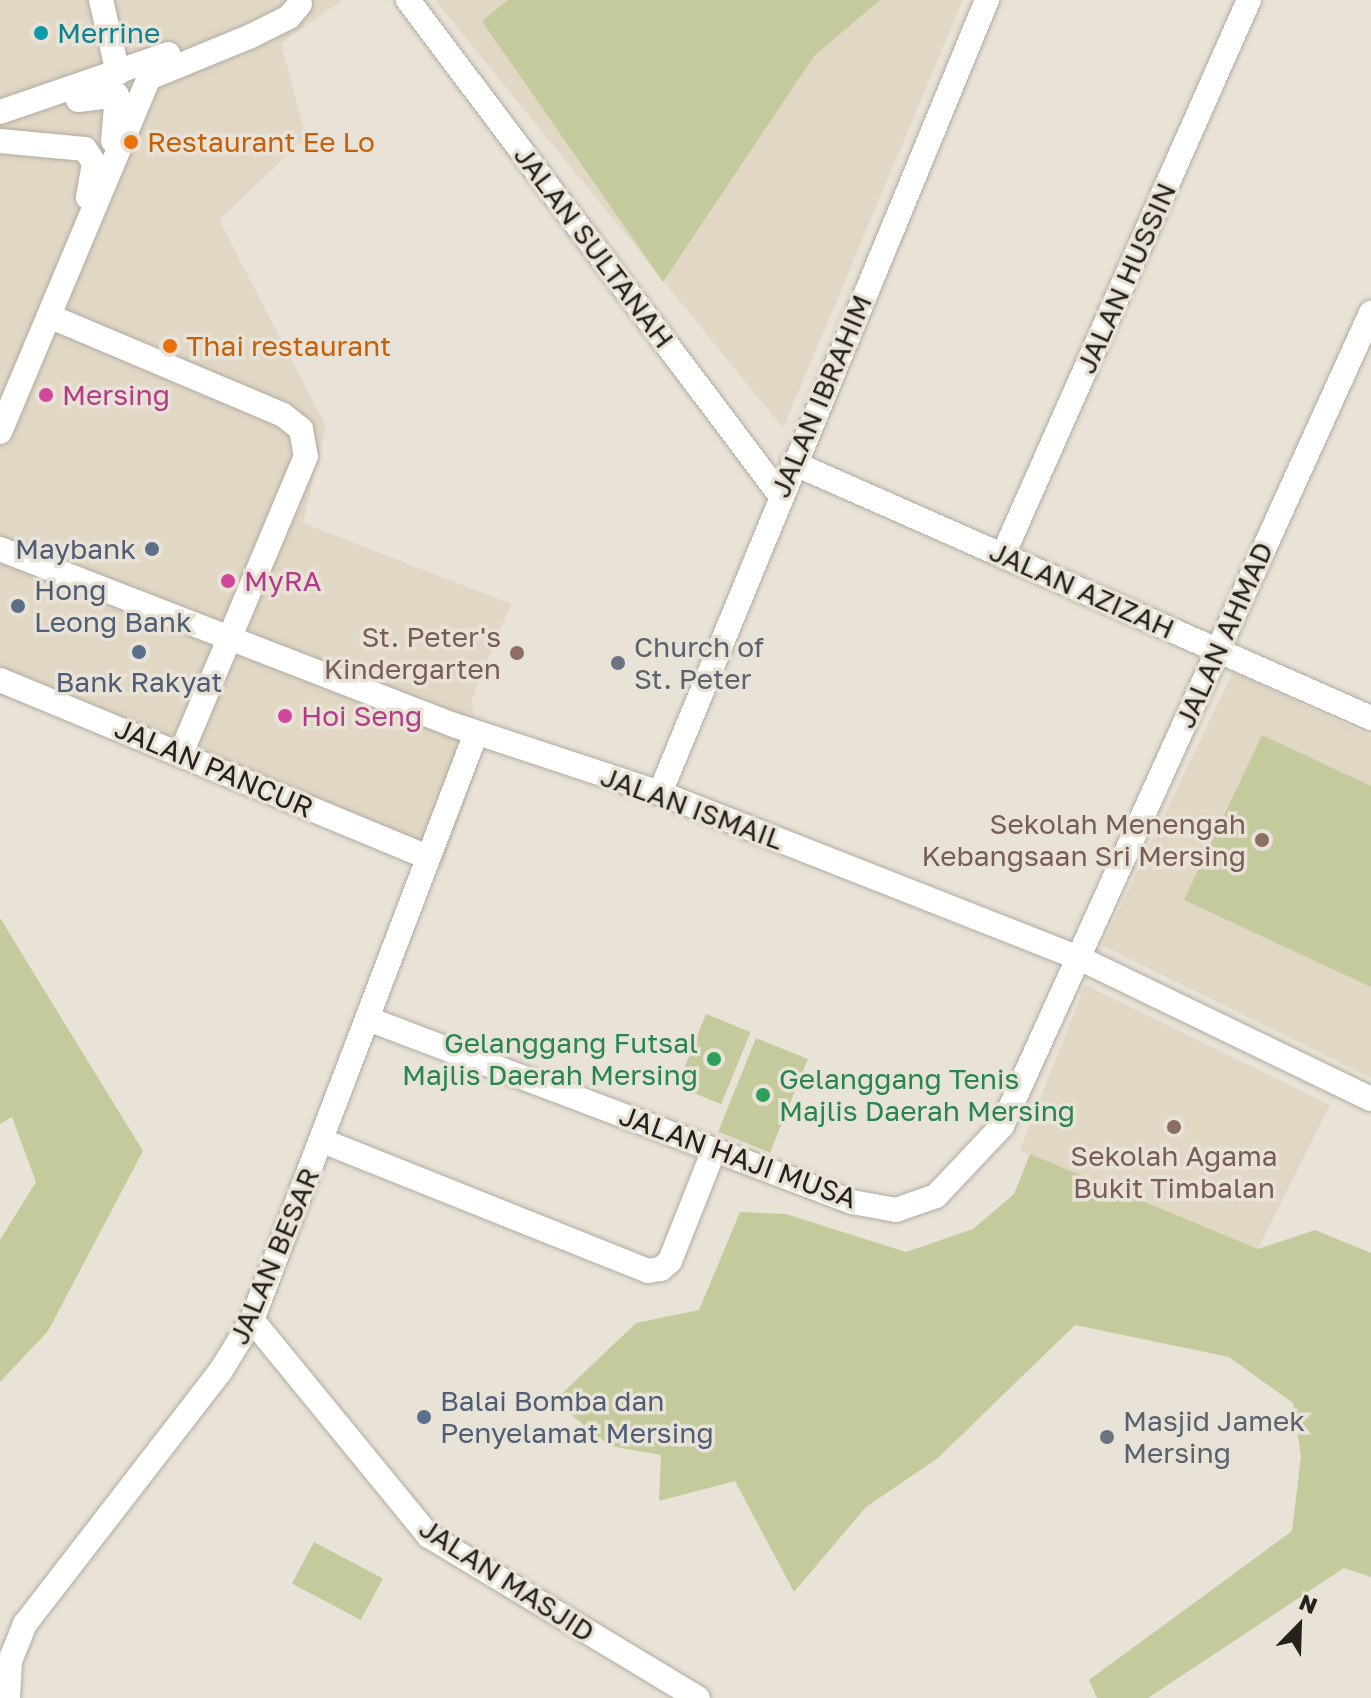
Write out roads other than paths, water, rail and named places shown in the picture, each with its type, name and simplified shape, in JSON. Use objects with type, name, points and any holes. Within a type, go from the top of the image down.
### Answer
[{"type":"street","points":[[101,0],[118,73]]},
{"type":"street","name":"JALAN SULTANAH","points":[[408,0],[780,495]]},
{"type":"street","name":"JALAN IBRAHIM","points":[[660,793],[793,463],[987,0]]},
{"type":"street","name":"JALAN HUSSIN","points":[[1003,555],[1249,0]]},
{"type":"street","points":[[10,110],[118,73],[302,2]]},
{"type":"street","points":[[0,432],[149,78],[276,24],[302,2]]},
{"type":"street","points":[[10,110],[38,110],[117,95],[116,158]]},
{"type":"street","points":[[0,141],[72,147],[93,155],[94,173],[80,217],[84,233]]},
{"type":"street","points":[[49,316],[283,415],[301,429],[306,456],[181,754]]},
{"type":"street","name":"JALAN AHMAD","points":[[1077,957],[1370,316]]},
{"type":"street","name":"JALAN AZIZAH","points":[[793,463],[1371,718]]},
{"type":"street","name":"JALAN ISMAIL","points":[[0,549],[229,641],[476,733],[660,793],[1077,957],[1371,1099]]},
{"type":"street","name":"JALAN PANCUR","points":[[0,680],[427,857]]},
{"type":"street","name":"JALAN BESAR","points":[[8,1698],[8,1636],[36,1607],[220,1372],[252,1320],[323,1141],[476,733]]},
{"type":"street","name":"JALAN HAJI MUSA","points":[[368,1019],[852,1202],[896,1210],[936,1196],[1002,1126],[1077,957]]},
{"type":"street","points":[[323,1141],[648,1271],[661,1269],[670,1261],[714,1150]]},
{"type":"street","name":"JALAN MASJID","points":[[252,1320],[429,1536],[698,1698]]},
{"type":"place","name":"Merrine","points":[[41,33]]},
{"type":"place","name":"Restaurant Ee Lo","points":[[131,142]]},
{"type":"place","name":"Thai restaurant","points":[[170,346]]},
{"type":"place","name":"Mersing","points":[[46,395]]},
{"type":"place","name":"Maybank","points":[[152,549]]},
{"type":"place","name":"MyRA","points":[[228,581]]},
{"type":"place","name":"Hong Leong Bank","points":[[18,606]]},
{"type":"place","name":"Bank Rakyat","points":[[139,652]]},
{"type":"place","name":"St. Peter's Kindergarten","points":[[517,653]]},
{"type":"place","name":"Church of St. Peter","points":[[618,663]]},
{"type":"place","name":"Hoi Seng","points":[[285,716]]},
{"type":"place","name":"Sekolah Menengah Kebangsaan Sri Mersing","points":[[1262,840]]},
{"type":"place","name":"Gelanggang Futsal Majlis Daerah Mersing","points":[[714,1059]]},
{"type":"place","name":"Gelanggang Tenis Majlis Daerah Mersing","points":[[763,1095]]},
{"type":"place","name":"Sekolah Agama Bukit Timbalan","points":[[1174,1127]]},
{"type":"place","name":"Balai Bomba dan Penyelamat Mersing","points":[[424,1417]]},
{"type":"place","name":"Masjid Jamek Mersing","points":[[1107,1437]]}]
